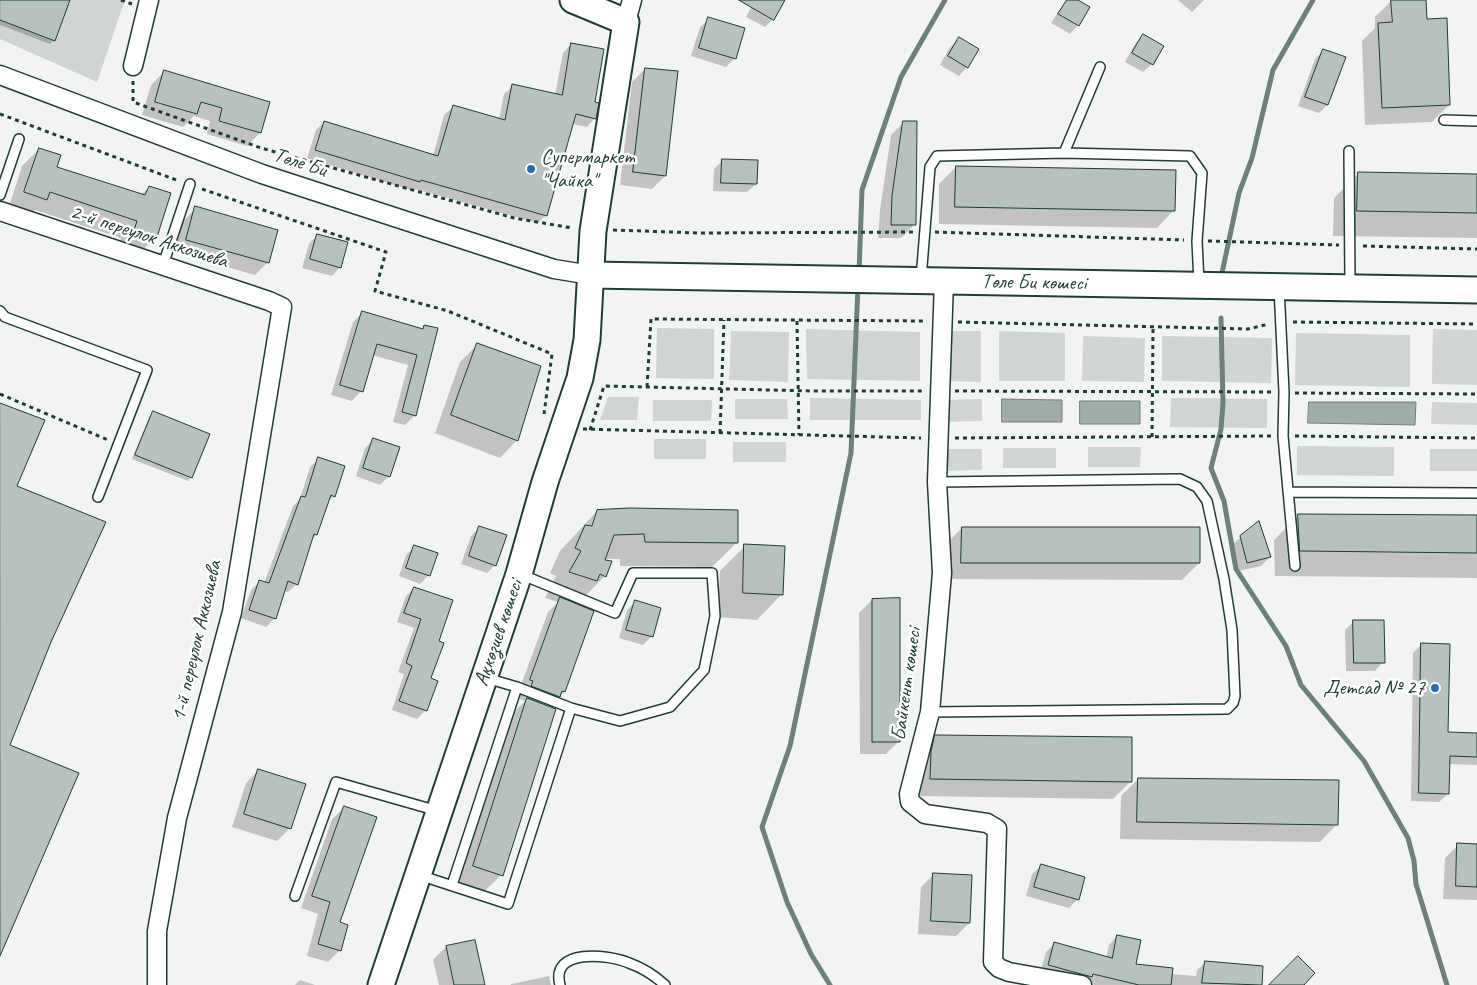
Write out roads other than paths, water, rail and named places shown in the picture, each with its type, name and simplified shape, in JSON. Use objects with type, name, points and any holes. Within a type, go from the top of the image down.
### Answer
[{"type":"main road","points":[[573,0],[629,11]]},
{"type":"main road","name":"Ақкөзиев көшесі","points":[[381,985],[519,574],[563,426],[580,378],[587,340],[593,231],[629,11]]},
{"type":"main road","name":"Төле Би көшесі","points":[[591,275],[1477,290]]},
{"type":"street","points":[[133,66],[149,0]]},
{"type":"street","name":"Төле Би","points":[[0,75],[262,174],[554,269],[591,275]]},
{"type":"street","name":"2-й переулок Аккозиева","points":[[0,211],[269,301],[282,308]]},
{"type":"street","name":"Байкент көшесі","points":[[932,281],[942,322],[937,482],[942,573],[930,712],[909,794],[910,802],[925,814],[987,823],[997,829],[993,962],[999,968],[1009,972],[1082,985]]},
{"type":"street","name":"1-й переулок Аккозиева","points":[[157,985],[157,931],[177,818],[232,612],[282,308]]},
{"type":"lane","points":[[1064,153],[1100,66]]},
{"type":"lane","points":[[1444,120],[1477,121]]},
{"type":"lane","points":[[0,195],[19,139]]},
{"type":"lane","points":[[1349,151],[1350,288]]},
{"type":"lane","points":[[932,281],[924,232],[930,167],[937,156],[1064,153],[1190,156],[1202,173],[1197,241],[1199,286]]},
{"type":"lane","points":[[163,265],[190,184]]},
{"type":"lane","points":[[1279,287],[1284,392],[1283,436],[1295,566]]},
{"type":"lane","points":[[0,311],[5,316],[147,370],[98,497]]},
{"type":"lane","points":[[930,712],[1227,709],[1233,704],[1236,696],[1232,630],[1224,580],[1207,501],[1197,487],[1180,479],[937,482]]},
{"type":"lane","points":[[1288,492],[1477,493]]},
{"type":"lane","points":[[483,678],[517,687],[572,708],[620,721],[670,707],[704,670],[715,616],[712,573],[633,573],[615,613],[519,574]]},
{"type":"lane","points":[[452,885],[517,687]]},
{"type":"lane","points":[[417,874],[508,904],[572,708]]},
{"type":"lane","points":[[295,896],[336,782],[438,811]]},
{"type":"lane","points":[[560,985],[559,971],[562,964],[570,959],[584,956],[626,962],[647,970],[665,985]]},
{"type":"waterway","points":[[859,273],[862,190],[901,77],[945,0]]},
{"type":"waterway","points":[[1222,273],[1239,193],[1252,158],[1273,70],[1313,0]]},
{"type":"waterway","points":[[830,985],[811,954],[787,902],[762,827],[790,746],[851,453],[858,286]]},
{"type":"waterway","points":[[1221,318],[1223,403],[1221,429],[1211,468],[1224,501],[1236,569],[1286,646],[1301,685],[1364,761],[1408,838],[1414,861],[1416,884],[1447,985]]},
{"type":"place","name":"Супермаркет \"Чайка\"","points":[[531,169]]},
{"type":"place","name":"Детсад № 27","points":[[1435,688]]}]
